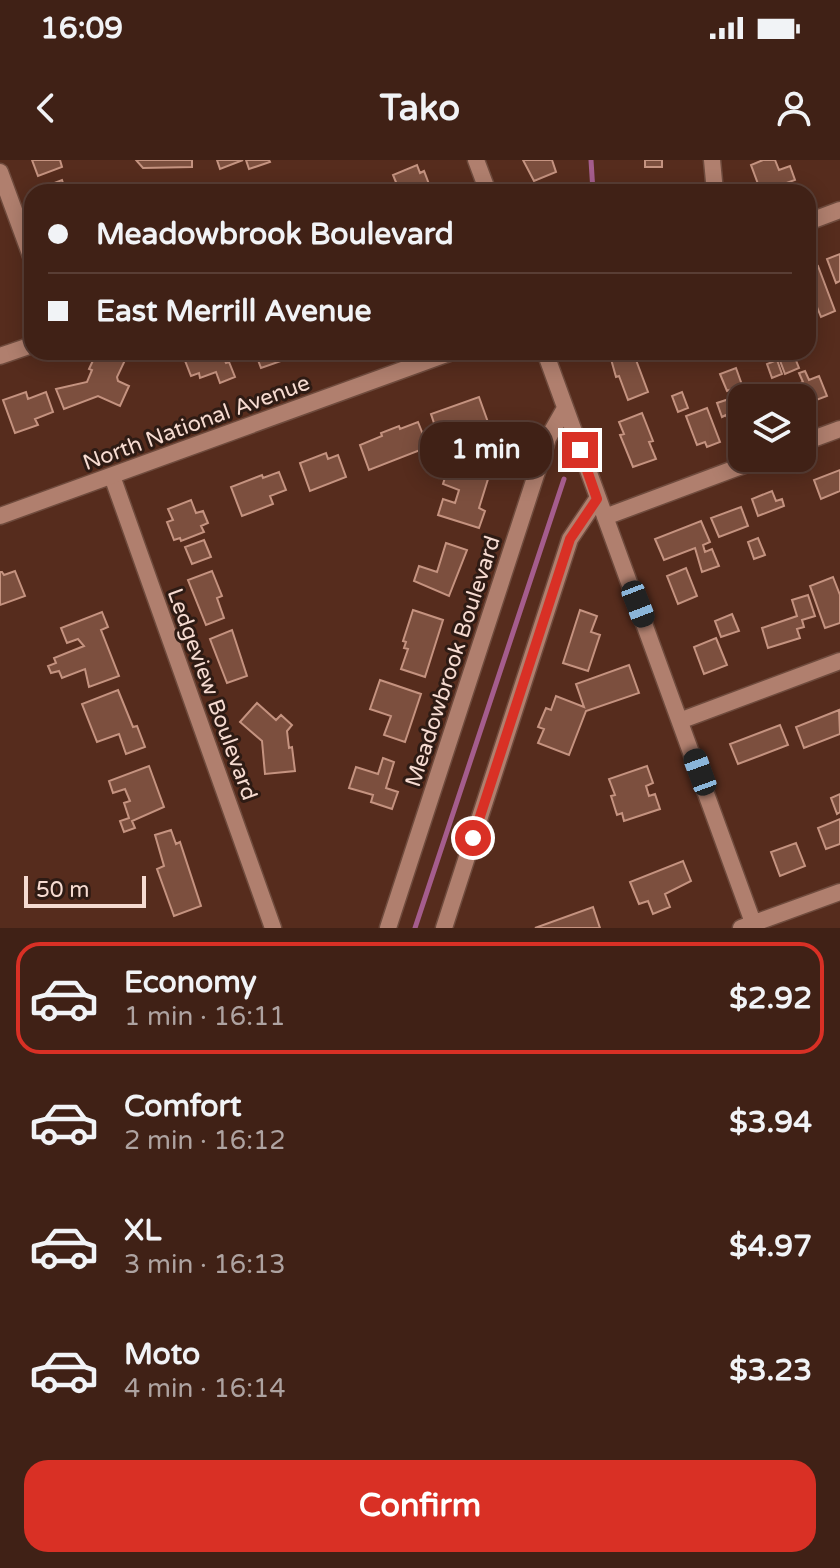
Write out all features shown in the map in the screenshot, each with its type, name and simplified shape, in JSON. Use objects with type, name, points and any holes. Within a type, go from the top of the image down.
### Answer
[{"type":"street","points":[[476,160],[485,184]]},
{"type":"street","points":[[712,160],[714,184]]},
{"type":"street","points":[[0,172],[24,237]]},
{"type":"street","points":[[816,219],[840,210]]},
{"type":"street","points":[[0,356],[24,348]]},
{"type":"street","name":"North National Avenue","points":[[0,516],[430,360]]},
{"type":"street","points":[[548,360],[682,720],[750,926],[840,892]]},
{"type":"street","name":"Meadowbrook Boulevard","points":[[388,928],[548,438],[564,410]]},
{"type":"street","points":[[816,438],[840,429]]},
{"type":"street","points":[[605,517],[728,471]]},
{"type":"street","name":"Ledgeview Boulevard","points":[[112,476],[273,928]]},
{"type":"street","points":[[444,928],[570,539],[597,499]]},
{"type":"street","points":[[682,720],[840,661]]},
{"type":"building","points":[[32,160],[60,160],[62,167],[38,176]]},
{"type":"building","points":[[136,160],[192,160],[192,167],[143,168]]},
{"type":"building","points":[[217,160],[243,160],[220,169]]},
{"type":"building","points":[[246,160],[269,160],[270,162],[249,169]]},
{"type":"building","points":[[523,160],[552,160],[556,172],[534,181]]},
{"type":"building","points":[[645,160],[662,160],[662,167],[645,167]]},
{"type":"building","points":[[763,160],[775,160],[779,170],[790,166],[795,180],[784,184],[758,184],[751,165]]},
{"type":"building","points":[[417,165],[420,173],[424,171],[429,184],[397,184],[393,175]]},
{"type":"building","points":[[840,254],[840,281],[836,283],[827,259]]},
{"type":"building","points":[[816,267],[835,311],[821,317],[816,304]]},
{"type":"building","points":[[93,360],[125,360],[117,377],[118,381],[129,386],[120,406],[98,396],[64,409],[56,389],[87,382],[92,370],[89,369]]},
{"type":"building","points":[[185,360],[225,360],[229,362],[235,377],[220,383],[216,372],[200,378],[199,373],[191,376]]},
{"type":"building","points":[[258,360],[284,360],[261,368]]},
{"type":"building","points":[[611,360],[636,360],[648,392],[628,400],[619,376],[616,377]]},
{"type":"building","points":[[777,360],[782,374],[772,378],[767,364]]},
{"type":"building","points":[[780,360],[796,360],[799,368],[785,374]]},
{"type":"building","points":[[736,368],[742,384],[728,384],[727,391],[720,374]]},
{"type":"building","points":[[805,371],[809,380],[819,376],[827,396],[816,400],[816,384],[798,384],[803,382],[799,373]]},
{"type":"building","points":[[26,392],[28,399],[46,392],[53,412],[35,419],[38,425],[15,433],[3,400]]},
{"type":"building","points":[[682,392],[688,408],[678,412],[672,396]]},
{"type":"building","points":[[479,397],[489,425],[510,436],[500,457],[459,438],[441,444],[431,414]]},
{"type":"building","points":[[728,399],[728,420],[726,415],[722,417],[717,403]]},
{"type":"building","points":[[707,408],[720,442],[707,447],[705,442],[697,445],[686,416]]},
{"type":"building","points":[[642,413],[656,459],[633,467],[620,435],[624,434],[619,422]]},
{"type":"building","points":[[418,422],[428,447],[369,470],[360,445],[382,436],[381,433]]},
{"type":"building","points":[[326,453],[328,459],[338,455],[346,477],[310,491],[300,463]]},
{"type":"building","points":[[449,465],[488,479],[479,508],[485,511],[479,528],[438,515],[443,499],[455,503],[459,490],[443,484]]},
{"type":"building","points":[[840,470],[840,491],[821,499],[814,480]]},
{"type":"building","points":[[279,472],[286,490],[270,496],[273,504],[242,516],[231,487]]},
{"type":"building","points":[[772,491],[776,501],[782,499],[784,506],[758,516],[752,499]]},
{"type":"building","points":[[191,500],[196,513],[203,511],[208,523],[201,526],[204,532],[181,541],[180,538],[174,540],[167,522],[173,520],[168,509]]},
{"type":"building","points":[[741,507],[748,526],[719,537],[711,518]]},
{"type":"building","points":[[701,521],[710,542],[703,545],[705,552],[712,549],[719,566],[702,572],[695,548],[664,560],[655,539]]},
{"type":"building","points":[[758,538],[765,555],[754,559],[748,542]]},
{"type":"building","points":[[204,540],[211,557],[192,564],[185,547]]},
{"type":"building","points":[[446,543],[467,550],[449,596],[414,581],[419,566],[437,572]]},
{"type":"building","points":[[686,568],[697,596],[678,604],[667,576]]},
{"type":"building","points":[[15,571],[25,596],[0,605],[0,572],[4,575]]},
{"type":"building","points":[[212,571],[222,596],[217,598],[224,618],[206,625],[188,580]]},
{"type":"building","points":[[833,577],[840,595],[840,623],[825,628],[810,586]]},
{"type":"building","points":[[808,595],[815,616],[802,620],[804,627],[797,629],[800,638],[768,648],[762,628],[797,616],[792,600]]},
{"type":"building","points":[[413,610],[443,620],[425,677],[401,669],[408,649],[404,648],[406,642],[403,641]]},
{"type":"building","points":[[580,610],[597,616],[591,632],[600,635],[588,671],[563,663]]},
{"type":"building","points":[[102,612],[108,627],[101,630],[119,676],[89,687],[85,669],[62,678],[59,671],[51,673],[48,666],[56,663],[54,658],[84,646],[78,639],[67,643],[61,628]]},
{"type":"building","points":[[732,614],[739,631],[721,637],[715,621]]},
{"type":"building","points":[[232,630],[247,676],[227,683],[210,639]]},
{"type":"building","points":[[716,638],[727,665],[704,674],[694,647]]},
{"type":"building","points":[[629,665],[639,693],[586,711],[569,755],[538,743],[544,729],[538,727],[546,708],[551,710],[556,696],[584,707],[576,684]]},
{"type":"building","points":[[380,680],[421,694],[405,742],[384,735],[391,716],[370,709]]},
{"type":"building","points":[[118,690],[145,747],[126,754],[119,734],[97,742],[82,704]]},
{"type":"building","points":[[257,703],[276,720],[281,715],[292,725],[287,731],[295,771],[265,774],[262,741],[240,722]]},
{"type":"building","points":[[839,710],[840,734],[804,748],[796,727]]},
{"type":"building","points":[[780,725],[788,745],[738,764],[730,744]]},
{"type":"building","points":[[383,758],[394,762],[386,788],[398,792],[392,809],[371,802],[373,795],[349,788],[356,767],[378,774]]},
{"type":"building","points":[[149,766],[164,807],[132,821],[135,828],[124,832],[120,821],[129,818],[124,803],[130,801],[125,789],[113,793],[109,781]]},
{"type":"building","points":[[647,766],[653,783],[646,786],[649,796],[655,794],[660,809],[624,821],[622,813],[617,815],[609,779]]},
{"type":"building","points":[[840,794],[840,812],[837,814],[831,798]]},
{"type":"building","points":[[840,819],[840,844],[826,849],[818,828]]},
{"type":"building","points":[[171,830],[176,844],[180,842],[201,906],[174,916],[157,869],[164,866],[155,835]]},
{"type":"building","points":[[796,843],[805,866],[780,876],[771,852]]},
{"type":"building","points":[[683,861],[691,881],[665,894],[670,907],[653,914],[648,901],[639,904],[630,882]]},
{"type":"building","points":[[593,907],[600,928],[535,928]]},
{"type":"waterway","points":[[591,160],[592,184]]},
{"type":"waterway","points":[[415,928],[564,479]]},
{"type":"route","points":[[473,838],[570,539],[597,499],[580,450]]}]
